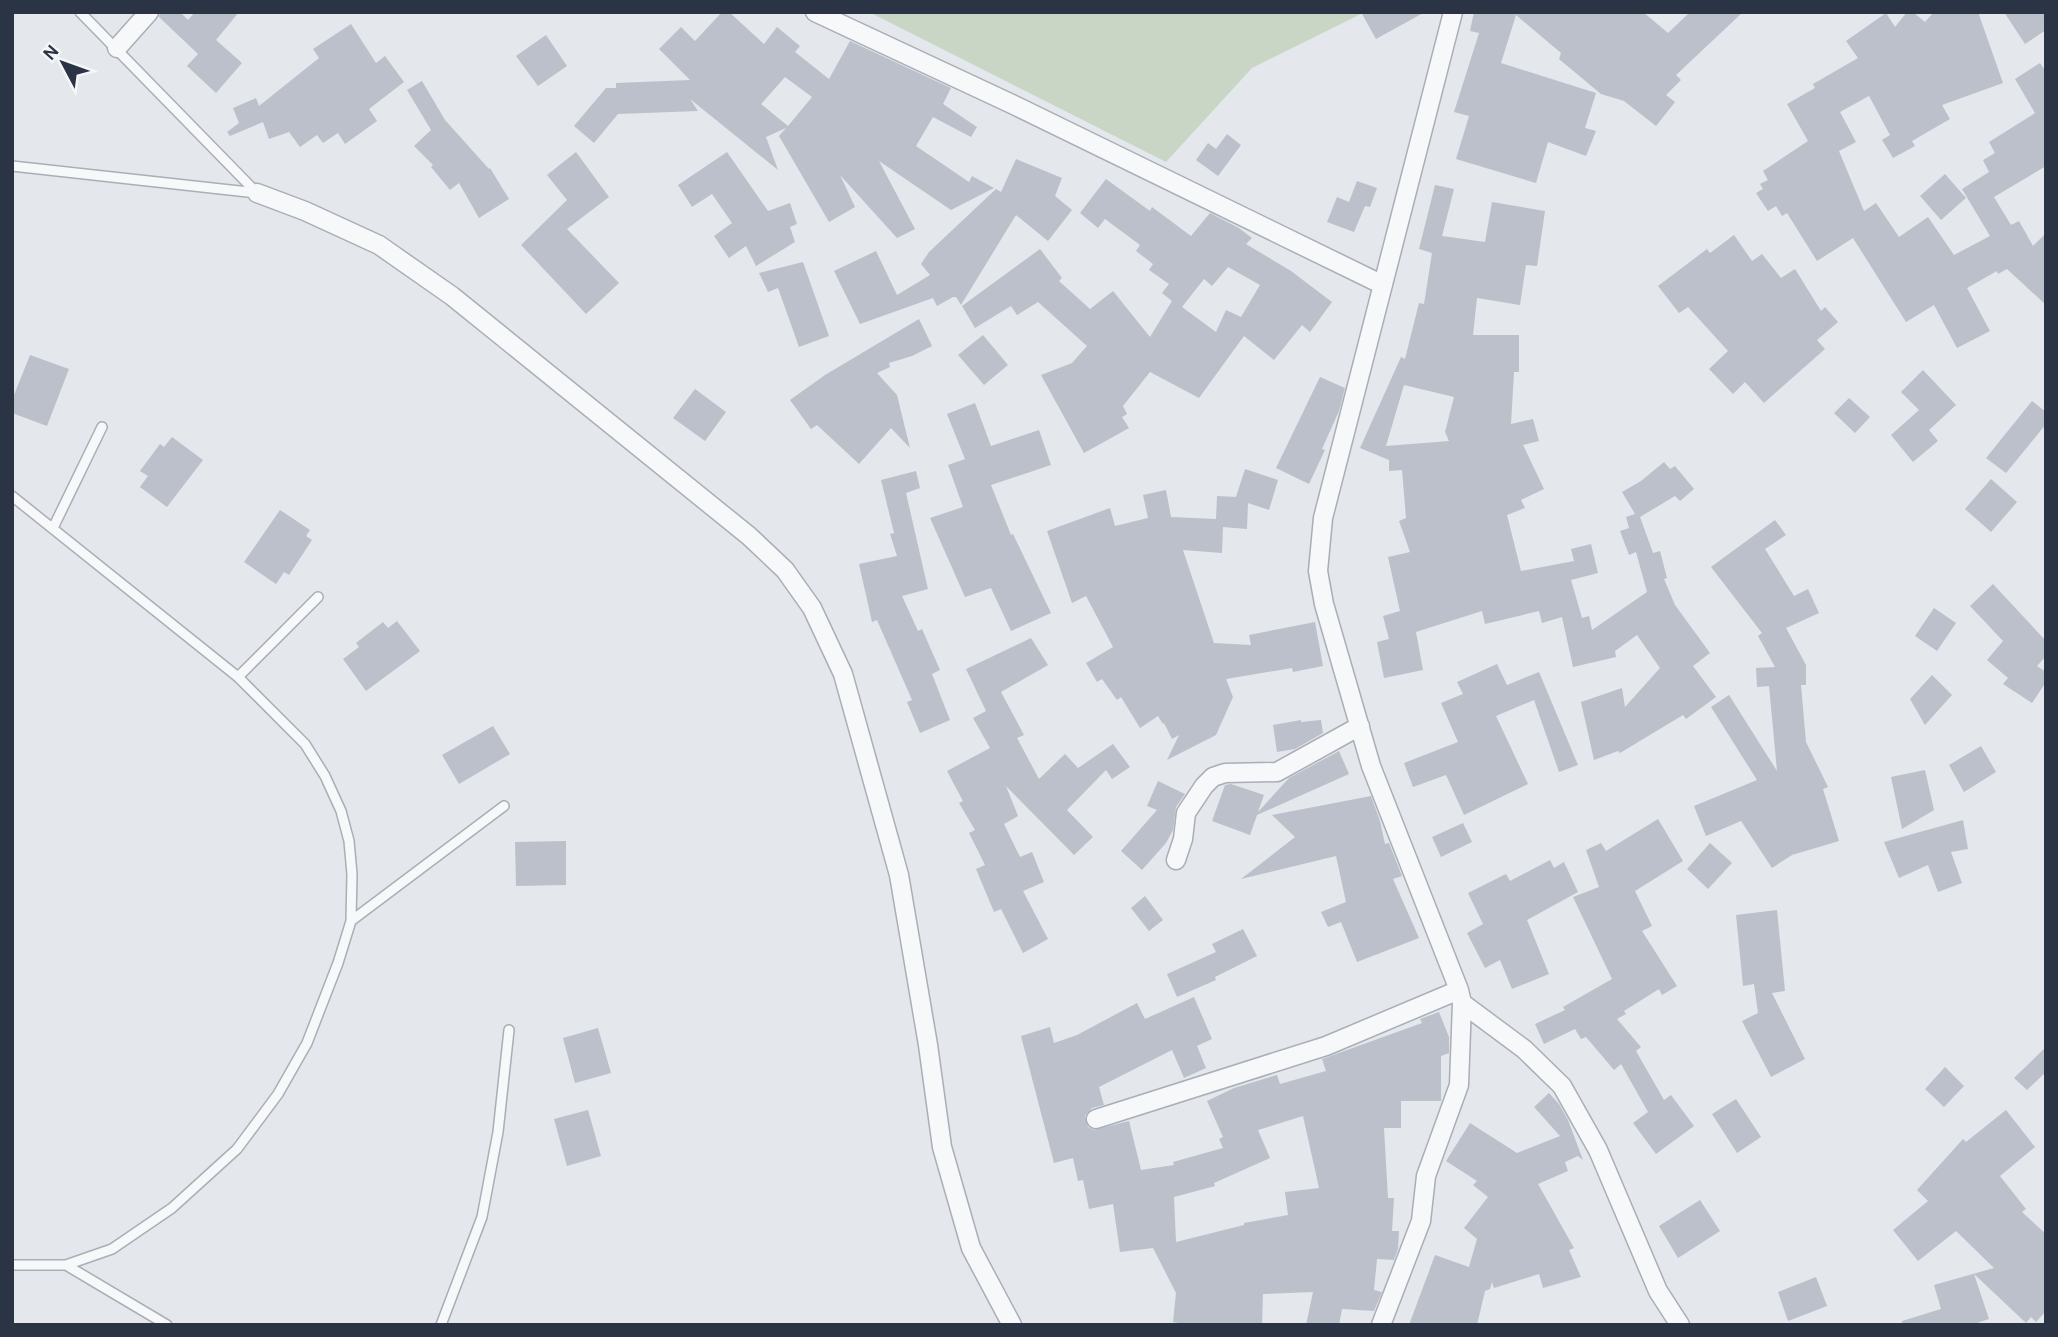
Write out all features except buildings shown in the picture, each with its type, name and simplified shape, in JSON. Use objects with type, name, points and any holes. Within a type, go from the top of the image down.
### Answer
[{"type":"street","points":[[117,48],[149,12]]},
{"type":"street","points":[[815,12],[1014,105],[1383,285]]},
{"type":"street","points":[[1381,1325],[1420,1221],[1426,1176],[1459,1085],[1461,996],[1371,766],[1324,604],[1318,571],[1323,518],[1452,12]]},
{"type":"street","points":[[257,193],[379,245],[452,296],[749,536],[785,570],[812,608],[843,674],[899,875],[942,1147],[971,1248],[1012,1325]]},
{"type":"street","points":[[1176,860],[1183,839],[1186,813],[1213,777],[1225,773],[1277,772],[1360,726]]},
{"type":"street","points":[[1096,1119],[1326,1046],[1461,996]]},
{"type":"street","points":[[1461,996],[1524,1049],[1562,1086],[1598,1150],[1658,1291],[1681,1325]]},
{"type":"lane","points":[[80,12],[257,193]]},
{"type":"lane","points":[[12,166],[257,193]]},
{"type":"lane","points":[[53,528],[102,427]]},
{"type":"lane","points":[[12,496],[237,677],[305,744],[336,799],[349,841],[352,874],[351,921],[307,1043],[278,1094],[237,1149],[172,1208],[112,1249],[66,1265],[12,1265]]},
{"type":"lane","points":[[237,677],[318,597]]},
{"type":"lane","points":[[351,921],[504,806]]},
{"type":"lane","points":[[441,1325],[482,1217],[498,1132],[509,1030]]},
{"type":"lane","points":[[66,1265],[167,1325]]},
{"type":"green space","points":[[869,12],[1365,12],[1252,68],[1166,162]]}]
